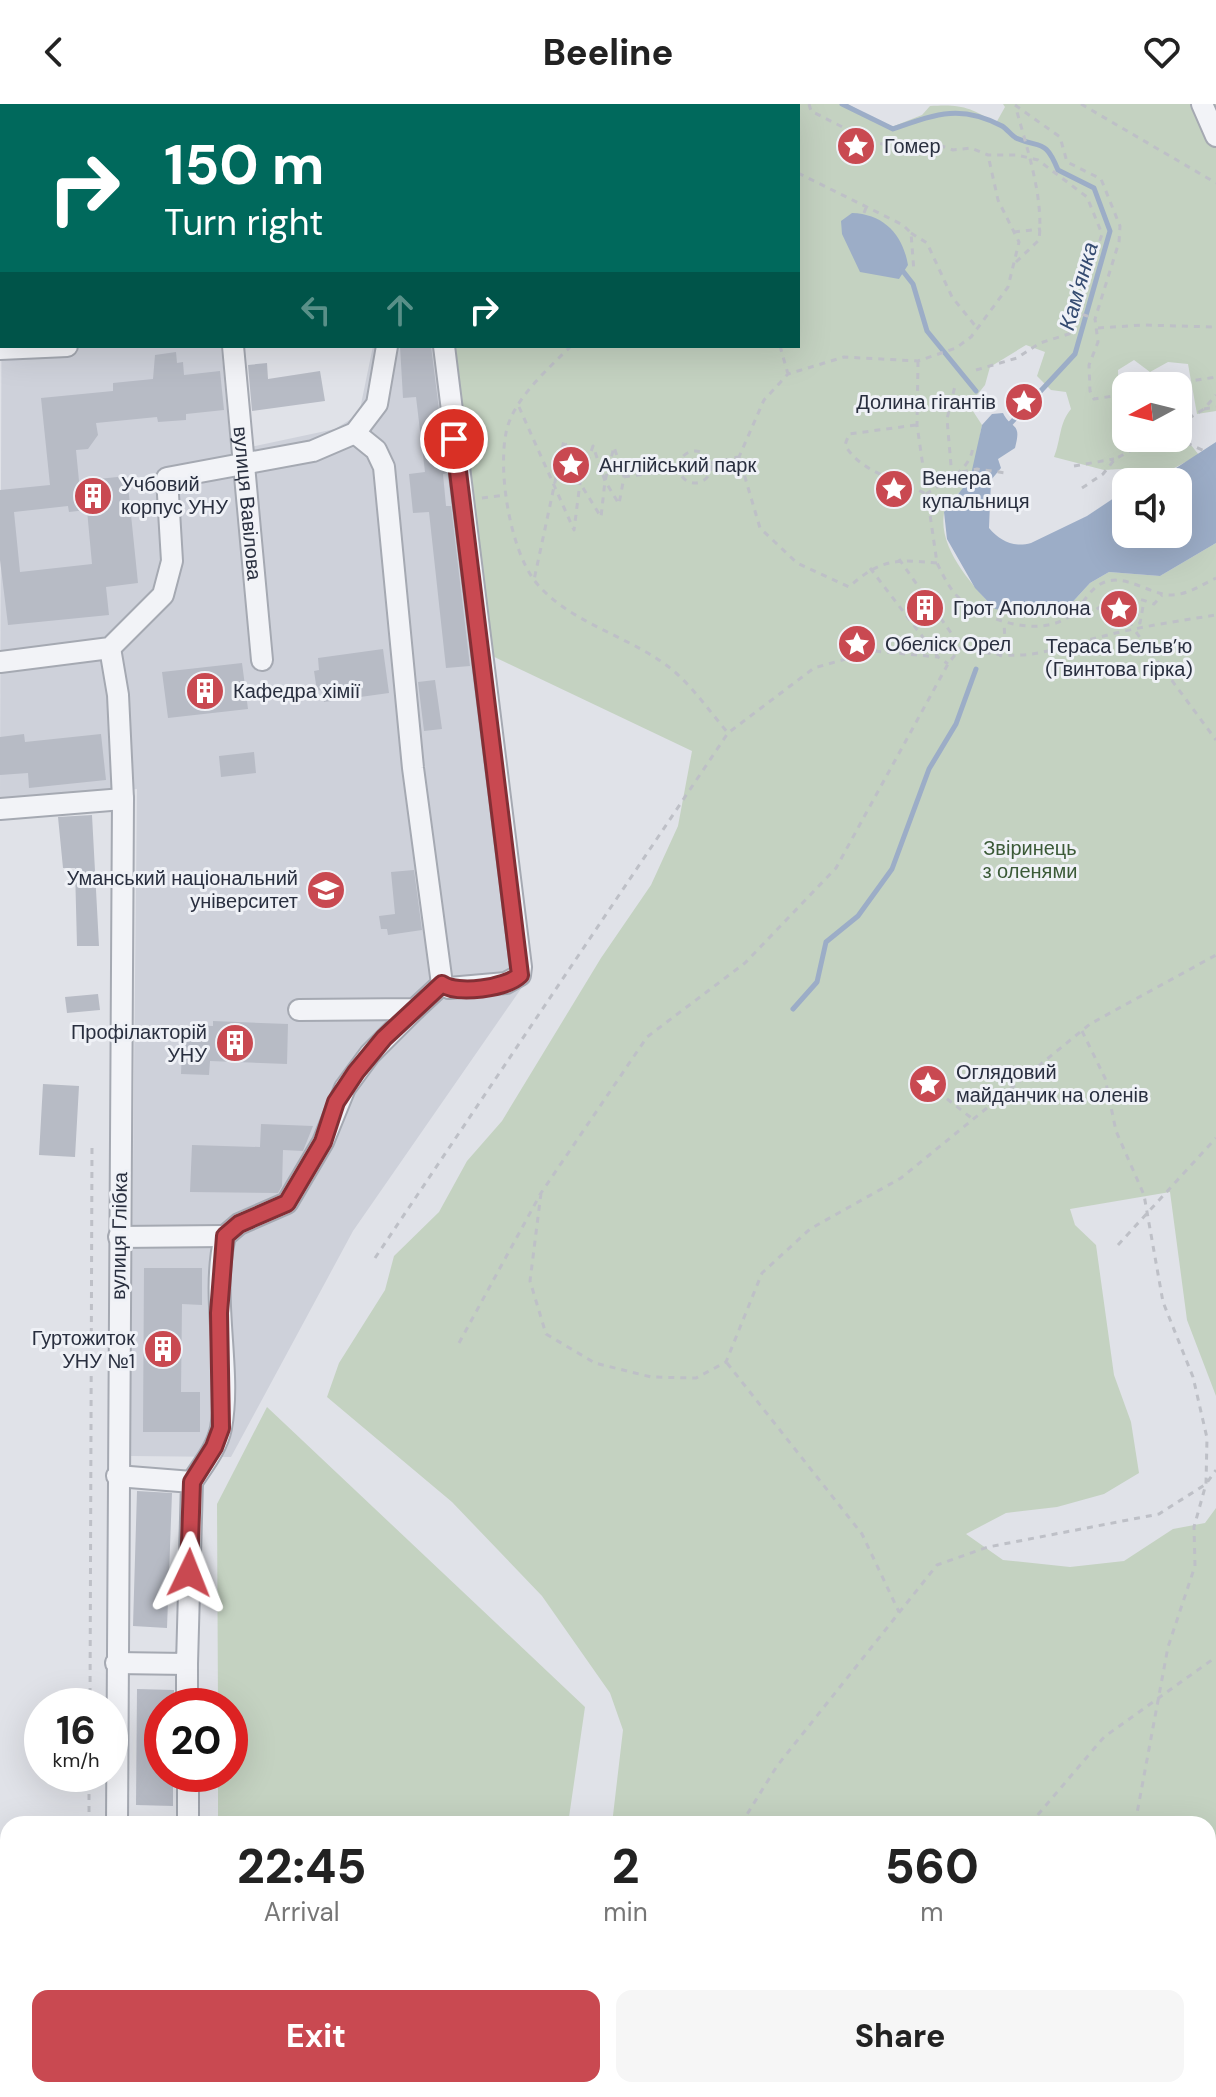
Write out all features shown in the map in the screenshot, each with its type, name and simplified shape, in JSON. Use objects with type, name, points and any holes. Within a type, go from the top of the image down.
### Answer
[{"type":"street","points":[[1202,104],[1216,136]]},
{"type":"street","points":[[0,349],[22,348]]},
{"type":"street","name":"вулиця Вавілова","points":[[233,348],[262,660]]},
{"type":"street","points":[[0,662],[110,648],[163,595],[170,579],[167,478],[313,451],[355,433],[377,404],[387,348]]},
{"type":"street","points":[[442,984],[449,988],[506,983],[520,975],[521,967],[460,501],[444,348]]},
{"type":"street","points":[[355,433],[376,450],[384,467],[413,768],[442,984]]},
{"type":"street","name":"вулиця Глібка","points":[[110,648],[118,695],[123,799],[117,1816]]},
{"type":"street","points":[[0,809],[123,799]]},
{"type":"street","points":[[119,1237],[225,1236],[239,1224],[287,1203],[323,1142],[345,1088],[370,1054],[442,984]]},
{"type":"street","points":[[299,1010],[415,1009]]},
{"type":"street","points":[[187,1688],[192,1482],[214,1447],[221,1428],[219,1313],[225,1236]]},
{"type":"street","points":[[117,1476],[192,1482]]},
{"type":"street","points":[[116,1663],[187,1664]]},
{"type":"street","points":[[188,1792],[188,1816]]},
{"type":"path","points":[[809,104],[811,111],[872,142],[898,147],[936,144],[953,150],[971,148],[988,155],[1038,160],[1087,197],[1102,234],[1072,333],[1040,343],[1017,358],[976,370]]},
{"type":"path","points":[[1014,264],[1039,240],[1041,229],[1026,136],[1015,104]]},
{"type":"path","points":[[1015,104],[1060,137],[1067,162],[1101,179],[1120,226],[1119,242],[1095,319],[1098,342],[1089,365],[1090,391],[1094,399],[1112,397]]},
{"type":"path","points":[[1081,104],[1216,183]]},
{"type":"path","points":[[937,563],[899,559],[870,568],[849,587],[797,563],[760,528],[739,457],[764,400],[788,374],[844,357],[918,361],[931,358],[956,348],[977,328],[1008,287],[1019,242],[998,200],[988,155]]},
{"type":"path","points":[[800,174],[867,205],[927,243],[952,297],[977,328]]},
{"type":"path","points":[[864,213],[867,205]]},
{"type":"path","points":[[1014,232],[1041,229]]},
{"type":"path","points":[[911,233],[914,272]]},
{"type":"path","points":[[1078,312],[1095,319]]},
{"type":"path","points":[[1098,328],[1143,325],[1216,327]]},
{"type":"path","points":[[569,348],[519,407],[506,431],[506,495],[515,542],[534,580],[567,608],[676,672],[728,733]]},
{"type":"path","points":[[781,348],[788,374]]},
{"type":"path","points":[[918,361],[917,425],[937,563],[947,583],[965,603],[1004,622],[1051,625],[1075,611],[1086,596],[1104,582],[1120,580],[1163,594],[1186,593],[1216,578]]},
{"type":"path","points":[[1192,381],[1216,377]]},
{"type":"path","points":[[952,477],[947,419],[955,386]]},
{"type":"path","points":[[1192,416],[1204,409],[1216,395]]},
{"type":"path","points":[[519,407],[554,482],[574,530],[580,483],[593,446],[605,481],[619,504],[624,477],[614,447],[605,481],[601,517],[580,483],[564,440],[554,482],[534,580]]},
{"type":"path","points":[[1204,409],[1216,407]]},
{"type":"path","points":[[917,425],[849,434],[845,445],[852,457],[876,473],[926,494]]},
{"type":"path","points":[[1192,445],[1207,452]]},
{"type":"path","points":[[959,473],[967,464],[973,446]]},
{"type":"path","points":[[693,451],[704,454],[711,463],[709,474],[701,483],[688,482],[679,469],[683,456],[693,451]]},
{"type":"path","points":[[1074,466],[1115,459],[1128,452]]},
{"type":"path","points":[[711,463],[739,457]]},
{"type":"path","points":[[1082,488],[1103,474],[1115,459]]},
{"type":"path","points":[[624,477],[679,469]]},
{"type":"path","points":[[926,494],[959,473],[977,469],[1006,473]]},
{"type":"path","points":[[460,501],[506,495]]},
{"type":"path","points":[[899,559],[961,647],[1000,658],[1038,654],[1103,636],[1216,615]]},
{"type":"path","points":[[870,568],[938,657],[948,664]]},
{"type":"path","points":[[1075,611],[1089,615],[1129,596],[1154,604],[1163,594]]},
{"type":"path","points":[[1144,601],[1138,631],[1216,740]]},
{"type":"path","points":[[928,607],[933,604]]},
{"type":"path","points":[[1104,606],[1125,634]]},
{"type":"path","points":[[1112,616],[1141,614]]},
{"type":"path","points":[[1000,658],[1005,642],[1004,622]]},
{"type":"path","points":[[1120,626],[1138,623]]},
{"type":"path","points":[[459,1343],[541,1193],[647,1037],[745,963],[836,868],[948,664],[961,647]]},
{"type":"path","points":[[375,1258],[728,733],[814,668],[874,651],[938,657]]},
{"type":"path","points":[[541,1193],[530,1281],[546,1334],[595,1363],[651,1377],[696,1378],[726,1362],[762,1273],[810,1229],[901,1178],[1082,1031],[1216,955]]},
{"type":"path","points":[[1082,1031],[1105,1078],[1116,1131],[1148,1212],[1163,1302],[1193,1377],[1207,1438],[1206,1484],[1194,1527],[1195,1566],[1168,1647],[1137,1816]]},
{"type":"path","points":[[928,1084],[974,1120]]},
{"type":"path","points":[[1118,1245],[1216,1138]]},
{"type":"path","points":[[90,1688],[92,1146]]},
{"type":"path","points":[[726,1362],[862,1534],[899,1612]]},
{"type":"path","points":[[746,1816],[777,1766],[937,1565],[988,1547],[1159,1514],[1206,1484],[1216,1470]]},
{"type":"path","points":[[1037,1816],[1104,1737],[1216,1657]]},
{"type":"path","points":[[89,1792],[89,1816]]},
{"type":"shaded area","name":"Уманський національний університет","points":[[1,348],[221,348],[231,451],[335,429],[359,414],[373,348],[444,348],[527,980],[353,1231],[231,1457],[130,1456],[137,789],[0,800]]},
{"type":"green space","name":"Звіринець з оленями","points":[[800,104],[848,104],[889,128],[922,115],[930,106],[965,108],[996,123],[1005,107],[1003,104],[1216,104],[1216,411],[1197,414],[1192,372],[1188,364],[1168,362],[1150,372],[1134,360],[1118,372],[1112,372],[1112,452],[1192,452],[1192,446],[1199,455],[1174,468],[1104,470],[1054,457],[1062,426],[1071,409],[1066,392],[1051,390],[1037,376],[1045,352],[1026,345],[990,367],[985,385],[969,405],[982,425],[976,460],[967,485],[945,508],[944,527],[946,540],[959,566],[995,609],[1067,608],[1090,583],[1109,572],[1160,576],[1216,543],[1216,1396],[1187,1320],[1170,1192],[1070,1209],[1075,1225],[1096,1245],[1114,1375],[1131,1422],[1139,1473],[1104,1494],[1057,1507],[1006,1513],[966,1534],[1003,1560],[1070,1567],[1124,1561],[1173,1529],[1205,1523],[1216,1508],[1216,1816],[613,1816],[623,1730],[610,1693],[542,1596],[452,1502],[327,1397],[339,1363],[385,1290],[394,1256],[439,1212],[467,1161],[502,1121],[601,958],[651,885],[678,826],[692,751],[484,652],[446,348],[800,348]]},
{"type":"green space","points":[[267,1407],[585,1707],[569,1816],[218,1816],[218,1792],[248,1792],[248,1688],[218,1688],[217,1504]]},
{"type":"water","points":[[852,213],[874,217],[897,236],[908,265],[899,279],[860,272],[842,234],[841,221]]},
{"type":"water","points":[[1003,413],[1017,430],[1015,448],[998,459],[1001,468],[991,480],[989,528],[1003,540],[1019,545],[1031,543],[1087,516],[1112,499],[1112,548],[1192,548],[1192,468],[1176,468],[1216,442],[1216,543],[1160,576],[1109,572],[1090,583],[1067,608],[1034,615],[995,609],[975,588],[947,539],[944,512],[970,479],[982,425],[992,414]]},
{"type":"building","points":[[400,348],[431,348],[447,473],[443,474],[446,506],[451,506],[470,666],[446,668],[429,512],[413,513],[409,474],[425,472],[416,397],[403,398]]},
{"type":"building","name":"Учбовий корпус УНУ","points":[[176,352],[177,363],[183,362],[184,375],[220,371],[224,410],[186,414],[186,420],[158,422],[157,417],[96,423],[98,435],[88,449],[76,450],[79,481],[127,476],[138,583],[106,587],[109,615],[8,625],[0,560],[0,490],[50,485],[41,398],[113,391],[113,383],[153,379],[155,355]],"holes":[[[68,506],[69,512],[87,510],[92,564],[20,572],[14,512]]]},
{"type":"building","points":[[267,363],[268,379],[320,371],[325,401],[252,411],[248,365]]},
{"type":"building","points":[[383,649],[389,693],[324,702],[322,690],[317,691],[314,671],[319,670],[318,658]]},
{"type":"building","name":"Кафедра хімії","points":[[242,663],[248,709],[168,718],[162,672]]},
{"type":"building","points":[[435,680],[442,729],[424,731],[418,682]]},
{"type":"building","points":[[24,734],[25,742],[101,734],[106,780],[29,788],[28,773],[0,775],[0,737]]},
{"type":"building","points":[[254,752],[256,773],[221,777],[219,756]]},
{"type":"building","points":[[92,815],[99,946],[77,946],[75,868],[63,868],[58,817]]},
{"type":"building","points":[[414,870],[422,930],[388,935],[387,929],[381,929],[379,916],[395,914],[391,872]]},
{"type":"building","points":[[98,994],[100,1010],[67,1013],[65,997]]},
{"type":"building","name":"Профілакторій УНУ","points":[[213,1021],[288,1024],[287,1064],[210,1061],[209,1075],[181,1074],[183,1025],[213,1026]]},
{"type":"building","points":[[43,1084],[79,1086],[75,1157],[39,1155]]},
{"type":"building","points":[[261,1124],[313,1126],[303,1151],[283,1150],[282,1186],[278,1193],[190,1192],[192,1145],[260,1147]]},
{"type":"building","name":"Гуртожиток УНУ №1","points":[[144,1268],[202,1268],[202,1305],[182,1304],[181,1392],[200,1392],[200,1432],[143,1432]]},
{"type":"building","points":[[137,1491],[172,1493],[167,1628],[133,1626]]},
{"type":"building","points":[[137,1689],[144,1689],[144,1792],[173,1792],[173,1806],[136,1805]]},
{"type":"waterway","name":"Кам'янка","points":[[842,104],[893,129],[948,114],[960,113],[987,119],[1016,138],[1042,146],[1058,170],[1094,188],[1110,231],[1075,354],[1009,425]]},
{"type":"waterway","points":[[902,270],[913,284],[927,331],[976,391]]},
{"type":"waterway","points":[[793,1009],[817,982],[826,942],[858,916],[892,869],[929,769],[956,724],[976,669]]},
{"type":"place","name":"Гомер","points":[[856,146]]},
{"type":"place","name":"Долина гігантів","points":[[1024,402]]},
{"type":"place","name":"Англійський парк","points":[[571,465]]},
{"type":"place","name":"Венера купальниця","points":[[894,489]]},
{"type":"place","name":"Учбовий корпус УНУ","points":[[93,496]]},
{"type":"place","name":"Грот Аполлона","points":[[925,608]]},
{"type":"place","name":"Тераса Бельв’ю (Гвинтова гірка)","points":[[1119,609]]},
{"type":"place","name":"Обеліск Орел","points":[[857,644]]},
{"type":"place","name":"Кафедра хімії","points":[[205,691]]},
{"type":"place","name":"Уманський національний університет","points":[[326,890]]},
{"type":"place","name":"Профілакторій УНУ","points":[[235,1043]]},
{"type":"place","name":"Оглядовий майданчик на оленів","points":[[928,1084]]},
{"type":"place","name":"Гуртожиток УНУ №1","points":[[163,1349]]},
{"type":"route","points":[[189,1573],[192,1482],[214,1447],[221,1428],[223,1402],[219,1313],[225,1236],[239,1224],[282,1208],[287,1203],[323,1142],[336,1102],[356,1072],[384,1038],[442,984],[449,988],[492,986],[514,980],[520,975],[454,439]]}]
